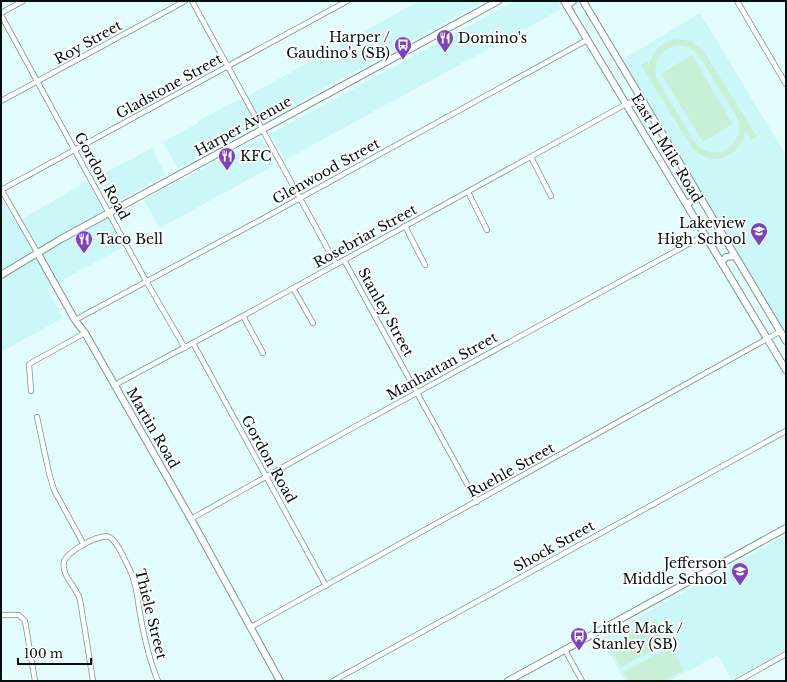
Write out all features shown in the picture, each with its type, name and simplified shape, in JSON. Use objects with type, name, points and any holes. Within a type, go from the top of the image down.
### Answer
[{"type":"main road","name":"Harper Avenue","points":[[1,275],[37,252],[498,1]]},
{"type":"main road","points":[[565,4],[573,1]]},
{"type":"main road","name":"East 11 Mile Road","points":[[583,1],[786,341]]},
{"type":"main road","name":"East 11 Mile Road","points":[[565,4],[786,370]]},
{"type":"main road","points":[[626,104],[633,103],[639,96]]},
{"type":"main road","points":[[687,204],[700,196]]},
{"type":"main road","name":"Martin Road","points":[[37,252],[191,519],[280,681]]},
{"type":"main road","points":[[722,262],[726,257],[735,256]]},
{"type":"main road","points":[[508,681],[786,528]]},
{"type":"street","points":[[1,14],[24,1]]},
{"type":"street","name":"Roy Street","points":[[1,101],[185,1]]},
{"type":"street","name":"Stanley Street","points":[[192,1],[336,264]]},
{"type":"street","name":"Gladstone Street","points":[[1,190],[347,1]]},
{"type":"street","points":[[737,1],[786,84]]},
{"type":"street","name":"Gordon Road","points":[[1,14],[146,281],[185,348]]},
{"type":"street","name":"Glenwood Street","points":[[75,320],[587,40]]},
{"type":"street","name":"Rosebriar Street","points":[[115,386],[626,104]]},
{"type":"street","points":[[531,157],[551,196]]},
{"type":"street","name":"Martin Road","points":[[1,190],[37,252]]},
{"type":"street","points":[[468,192],[487,230]]},
{"type":"street","points":[[405,226],[425,265]]},
{"type":"street","name":"Manhattan Street","points":[[191,519],[266,476],[705,235]]},
{"type":"street","name":"Stanley Street","points":[[344,260],[477,502]]},
{"type":"street","points":[[293,288],[313,323]]},
{"type":"street","points":[[243,316],[263,353]]},
{"type":"street","name":"Ruehle Street","points":[[251,627],[477,502],[780,331]]},
{"type":"street","points":[[31,391],[29,364],[85,333]]},
{"type":"street","name":"Gordon Road","points":[[193,344],[326,586]]},
{"type":"street","points":[[37,417],[54,490],[84,545],[68,555],[64,561],[64,565],[66,574],[80,599],[93,681]]},
{"type":"street","name":"Shock Street","points":[[333,681],[786,431]]},
{"type":"street","name":"Thiele Street","points":[[84,545],[99,536],[107,536],[115,543],[128,565],[136,587],[143,632],[158,681]]},
{"type":"street","points":[[1,615],[19,615],[25,621],[34,681]]},
{"type":"street","points":[[565,650],[582,681]]},
{"type":"street","points":[[738,681],[786,654]]},
{"type":"shaded area","points":[[419,1],[484,1],[178,168],[163,142],[198,123],[198,121],[250,95]]},
{"type":"shaded area","points":[[515,1],[558,1],[562,9],[285,160],[270,134]]},
{"type":"shaded area","name":"Lakeview High School","points":[[700,13],[786,155],[786,337],[620,61]]},
{"type":"shaded area","points":[[261,138],[275,165],[160,228],[144,200]]},
{"type":"shaded area","points":[[152,148],[166,175],[110,205],[95,178]]},
{"type":"shaded area","points":[[87,181],[124,247],[47,288],[63,318],[1,352],[1,198],[16,223]]},
{"type":"shaded area","name":"Jefferson Middle School","points":[[786,535],[786,651],[732,681],[718,655],[670,681],[625,681],[602,638]]},
{"type":"green space","points":[[677,39],[691,41],[703,50],[757,137],[751,140],[745,131],[742,141],[737,148],[724,158],[708,158],[692,148],[641,65],[647,62],[649,66],[655,51],[662,44]],"holes":[[[678,45],[689,47],[698,54],[738,119],[738,137],[734,144],[728,149],[720,152],[704,150],[696,144],[657,79],[656,67],[659,57],[667,49],[672,47]]]},
{"type":"green space","points":[[692,55],[733,124],[703,142],[661,74]]},
{"type":"green space","points":[[656,619],[668,642],[621,667],[609,644]]},
{"type":"green space","points":[[671,647],[684,670],[663,681],[629,681],[624,672]]},
{"type":"place","name":"Domino's","points":[[445,53]]},
{"type":"place","name":"Harper / Gaudino's (SB)","points":[[403,60]]},
{"type":"place","name":"KFC","points":[[227,171]]},
{"type":"place","name":"Lakeview High School","points":[[759,246]]},
{"type":"place","name":"Taco Bell","points":[[84,254]]},
{"type":"place","name":"Jefferson Middle School","points":[[740,586]]},
{"type":"place","name":"Little Mack / Stanley (SB)","points":[[579,651]]}]
